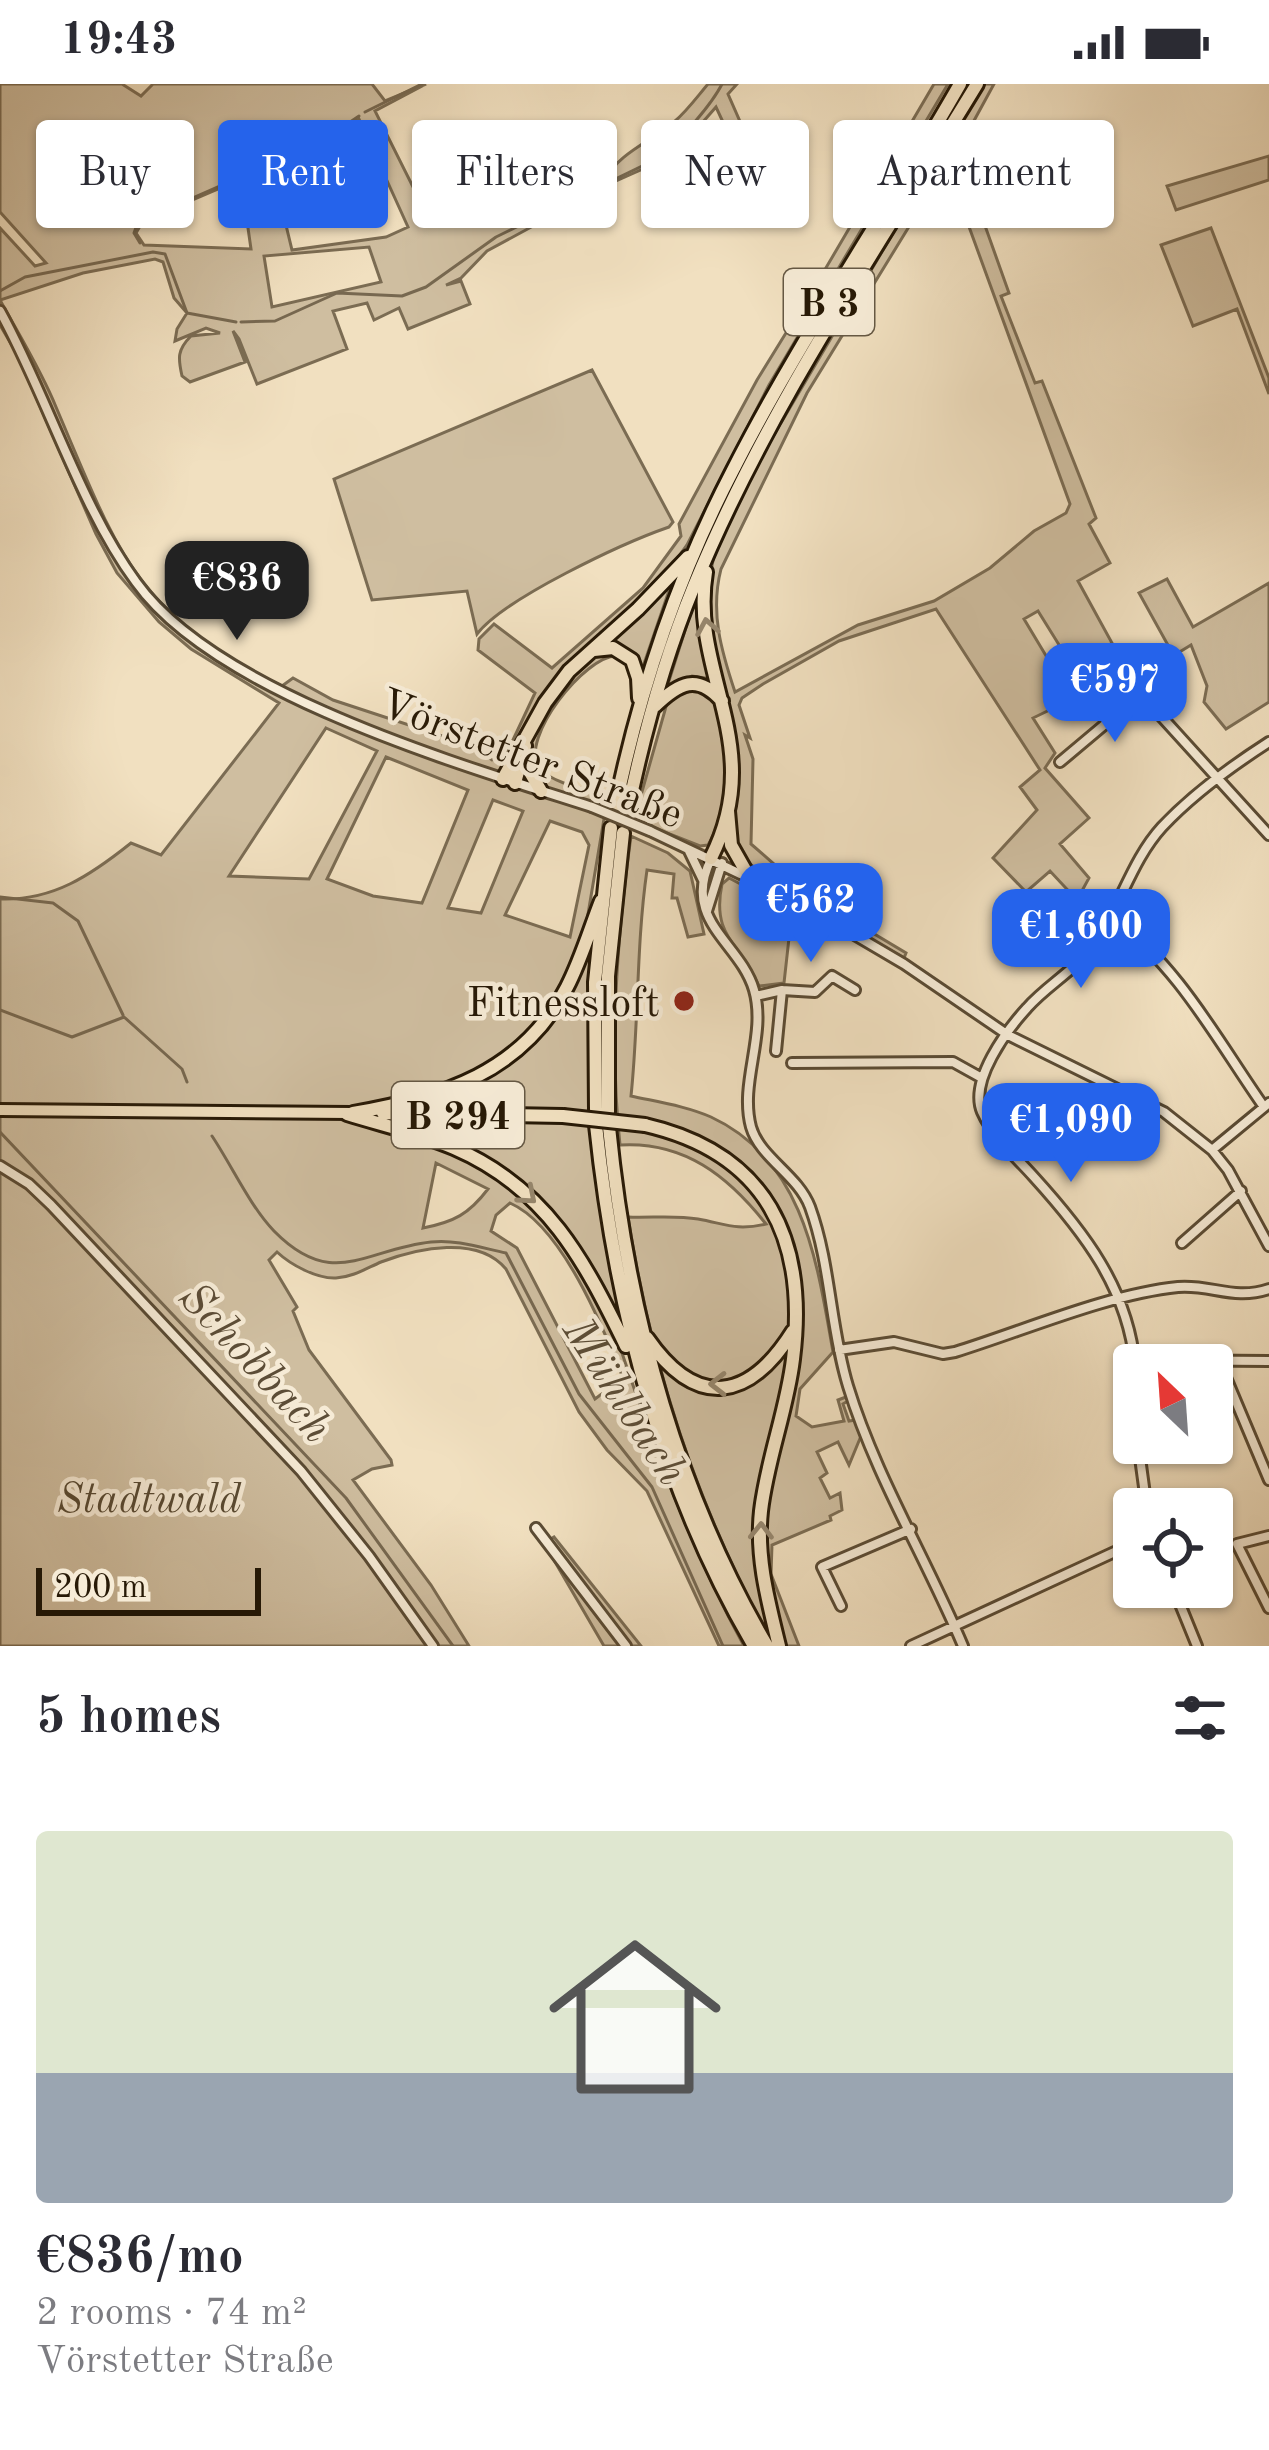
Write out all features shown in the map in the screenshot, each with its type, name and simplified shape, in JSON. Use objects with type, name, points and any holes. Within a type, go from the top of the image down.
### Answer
[{"type":"highway","name":"B 3","points":[[960,84],[768,405],[662,635],[638,710],[621,811],[703,548],[776,417],[977,84]]},
{"type":"highway","points":[[509,781],[555,690],[703,548]]},
{"type":"highway","points":[[703,548],[703,605],[732,742],[731,844],[748,875]]},
{"type":"highway","points":[[592,650],[613,648],[632,660],[638,678],[638,710]]},
{"type":"highway","points":[[654,706],[676,687],[691,682],[711,689],[724,703]]},
{"type":"highway","points":[[525,745],[524,762],[541,791]]},
{"type":"highway","points":[[509,781],[524,762]]},
{"type":"highway","points":[[717,861],[728,809]]},
{"type":"highway","points":[[754,1646],[684,1503],[640,1375],[613,1256],[602,1119],[594,1013],[601,901],[617,831],[602,1119],[620,1220],[660,1398],[699,1507],[767,1646]]},
{"type":"highway","points":[[717,861],[731,844]]},
{"type":"highway","name":"B 294","points":[[347,1113],[436,1096],[503,1061],[558,1003],[601,901]]},
{"type":"highway","points":[[347,1113],[456,1149],[494,1168],[534,1200],[580,1255],[640,1375]]},
{"type":"highway","name":"B 294","points":[[347,1113],[563,1116],[645,1125],[718,1152],[747,1176],[770,1205],[792,1262],[794,1330]]},
{"type":"highway","points":[[642,1330],[674,1372],[696,1384],[717,1387],[756,1376],[770,1365],[794,1330]]},
{"type":"highway","points":[[779,1646],[762,1574],[760,1515],[793,1358],[794,1330]]},
{"type":"main road","name":"B 294","points":[[0,1110],[347,1113]]},
{"type":"street","name":"Vörstetter Straße","points":[[0,311],[115,550],[167,618],[198,644],[289,693],[424,751],[592,807],[748,875],[904,964],[1008,1036],[1149,1102],[1212,1150],[1269,1246]]},
{"type":"street","points":[[1060,762],[1142,694],[1269,836]]},
{"type":"street","points":[[1131,1344],[1126,1316],[1101,1261],[1080,1229],[989,1126],[979,1101],[980,1077],[1028,1007],[1078,965],[1111,917],[1154,838],[1213,778],[1269,742]]},
{"type":"street","points":[[687,848],[703,882],[712,928],[743,969],[756,996],[748,1098],[752,1132],[806,1197],[824,1252],[849,1390],[963,1646]]},
{"type":"street","points":[[703,882],[717,861]]},
{"type":"street","points":[[707,913],[717,861]]},
{"type":"street","points":[[1111,917],[1164,963],[1266,1105],[1212,1150]]},
{"type":"street","points":[[756,996],[782,990],[815,992],[832,976],[855,990]]},
{"type":"street","points":[[776,1051],[782,990]]},
{"type":"street","points":[[792,1063],[953,1062],[980,1077]]},
{"type":"street","points":[[0,1166],[51,1204],[272,1438],[327,1502],[433,1646]]},
{"type":"street","points":[[1182,1243],[1240,1191]]},
{"type":"street","points":[[1254,1215],[1269,1211]]},
{"type":"street","points":[[839,1349],[894,1342],[944,1354],[1118,1300],[1182,1287],[1247,1296],[1269,1289]]},
{"type":"street","points":[[1233,1361],[1269,1361]]},
{"type":"street","points":[[1233,1394],[1269,1480]]},
{"type":"street","points":[[536,1528],[626,1646]]},
{"type":"street","points":[[841,1606],[822,1567],[911,1528]]},
{"type":"street","points":[[1269,1536],[1237,1544],[1269,1608]]},
{"type":"street","points":[[911,1646],[1113,1552]]},
{"type":"street","points":[[1182,1608],[1197,1646]]},
{"type":"green space","points":[[0,84],[122,84],[141,96],[153,84],[372,84],[385,101],[426,84],[375,111],[380,120],[218,120],[218,189],[194,199],[194,120],[36,120],[36,228],[139,228],[136,233],[144,245],[251,249],[248,228],[287,228],[292,250],[386,237],[408,227],[388,183],[388,137],[412,185],[412,228],[529,228],[487,251],[461,278],[446,285],[461,281],[470,304],[408,329],[399,308],[374,320],[367,303],[333,311],[347,349],[257,384],[233,331],[245,362],[190,382],[182,376],[180,354],[186,341],[191,336],[220,333],[206,328],[175,341],[187,313],[174,298],[163,262],[155,259],[83,273],[0,300],[0,228],[35,266],[46,263],[0,212]],"holes":[[[369,247],[381,282],[272,307],[264,256]]]},
{"type":"green space","points":[[708,84],[737,84],[728,94],[739,120],[722,120],[716,107],[705,120],[676,120]]},
{"type":"green space","points":[[934,84],[948,84],[927,120],[913,120]]},
{"type":"green space","points":[[981,84],[994,84],[974,120],[960,120]]},
{"type":"green space","points":[[641,145],[641,170],[617,181],[617,164]]},
{"type":"green space","points":[[1269,156],[1269,180],[1176,210],[1167,186]]},
{"type":"green space","name":"Stadtwald","points":[[849,228],[862,228],[769,385],[674,563],[674,576],[634,693],[628,665],[617,656],[604,659],[558,701],[546,719],[535,754],[539,767],[552,778],[608,795],[586,926],[594,934],[593,1134],[604,1232],[625,1330],[619,1344],[675,1498],[744,1646],[719,1646],[647,1491],[579,1412],[506,1269],[480,1252],[447,1248],[396,1257],[336,1278],[305,1270],[277,1252],[269,1260],[297,1307],[293,1311],[309,1350],[391,1460],[392,1465],[353,1480],[431,1585],[469,1646],[0,1646],[0,899],[54,891],[101,866],[131,843],[161,855],[279,703],[191,649],[159,622],[117,573],[0,325],[0,300],[44,380],[115,539],[162,604],[193,632],[282,686],[293,678],[333,700],[473,746],[492,760],[505,757],[535,693],[478,650],[479,639],[494,624],[552,668],[643,588],[681,536],[679,524],[810,294],[794,299],[786,285],[805,276],[820,278]],"holes":[[[326,728],[377,751],[309,879],[229,876]],[[386,757],[468,790],[422,903],[373,896],[327,879]],[[493,800],[523,811],[481,913],[448,908]],[[550,821],[582,832],[589,845],[570,937],[505,915]],[[436,1163],[488,1189],[460,1216],[423,1228]],[[510,1203],[529,1215],[563,1255],[623,1378],[595,1399],[517,1248],[491,1231],[496,1215]]]},
{"type":"green space","points":[[896,228],[908,228],[807,393],[721,569],[719,631],[735,692],[858,625],[934,601],[990,568],[1034,531],[1066,513],[1070,504],[969,228],[986,228],[1009,293],[1001,296],[1035,383],[1042,381],[1096,518],[1089,524],[1110,563],[1078,581],[1112,643],[1108,646],[1113,655],[1079,677],[1038,611],[1024,619],[1072,699],[1033,718],[1055,753],[1045,768],[1089,818],[1060,844],[1089,878],[1077,900],[1050,871],[1026,892],[993,858],[1037,810],[1020,787],[1040,770],[936,609],[839,641],[763,684],[739,705],[753,759],[751,844],[782,871],[779,877],[906,953],[904,958],[773,883],[744,859],[735,840],[734,738],[710,633],[706,593],[716,547],[749,477]]},
{"type":"green space","points":[[1211,228],[1269,378],[1269,394],[1237,309],[1193,326],[1161,245]]},
{"type":"green space","points":[[592,370],[673,522],[669,527],[595,558],[538,589],[477,634],[467,591],[372,600],[334,479]]},
{"type":"green space","points":[[1167,579],[1193,627],[1269,583],[1269,702],[1226,729],[1204,702],[1207,686],[1191,645],[1137,678],[1132,671],[1169,647],[1139,593]]},
{"type":"green space","points":[[695,599],[712,679],[692,676],[667,687]]},
{"type":"green space","points":[[689,684],[714,697],[727,748],[718,821],[708,845],[700,846],[634,820],[667,703]]},
{"type":"green space","points":[[631,836],[668,853],[690,871],[704,934],[688,937],[677,898],[672,898],[674,874],[647,870],[631,1096],[711,1117],[767,1159],[786,1187],[812,1249],[833,1352],[800,1389],[796,1416],[812,1427],[844,1421],[838,1400],[846,1397],[843,1404],[849,1421],[856,1420],[861,1436],[849,1465],[838,1442],[817,1452],[827,1473],[820,1478],[830,1498],[840,1493],[842,1510],[830,1516],[831,1520],[772,1545],[771,1574],[799,1646],[786,1646],[781,1631],[767,1635],[718,1534],[679,1432],[638,1273],[628,1217],[689,1218],[739,1227],[766,1224],[703,1165],[664,1149],[620,1145],[616,990]]},
{"type":"green space","points":[[729,878],[792,911],[784,983],[759,986],[729,939],[720,902],[722,884]]},
{"type":"green space","points":[[554,1537],[641,1646],[604,1646],[544,1543]]},
{"type":"waterway","points":[[365,112],[422,84]]},
{"type":"waterway","points":[[241,322],[275,321],[337,293],[402,296],[426,287],[496,237],[673,151],[722,84]]},
{"type":"waterway","points":[[140,243],[134,233],[138,222],[322,141],[359,116]]},
{"type":"waterway","points":[[0,291],[25,277],[153,252],[165,254],[187,313],[236,322]]},
{"type":"waterway","points":[[0,897],[53,903],[78,921],[123,1015]]},
{"type":"waterway","name":"Mühlbach","points":[[0,1010],[72,1037],[124,1017],[182,1069],[187,1082]]},
{"type":"waterway","name":"Schobbach","points":[[0,1132],[346,1498],[453,1646]]},
{"type":"waterway","name":"Mühlbach","points":[[212,1136],[265,1221],[295,1249],[314,1259],[350,1262],[440,1241],[506,1253],[579,1394],[652,1487],[723,1646]]},
{"type":"place","name":"Fitnessloft","points":[[684,1001]]}]
